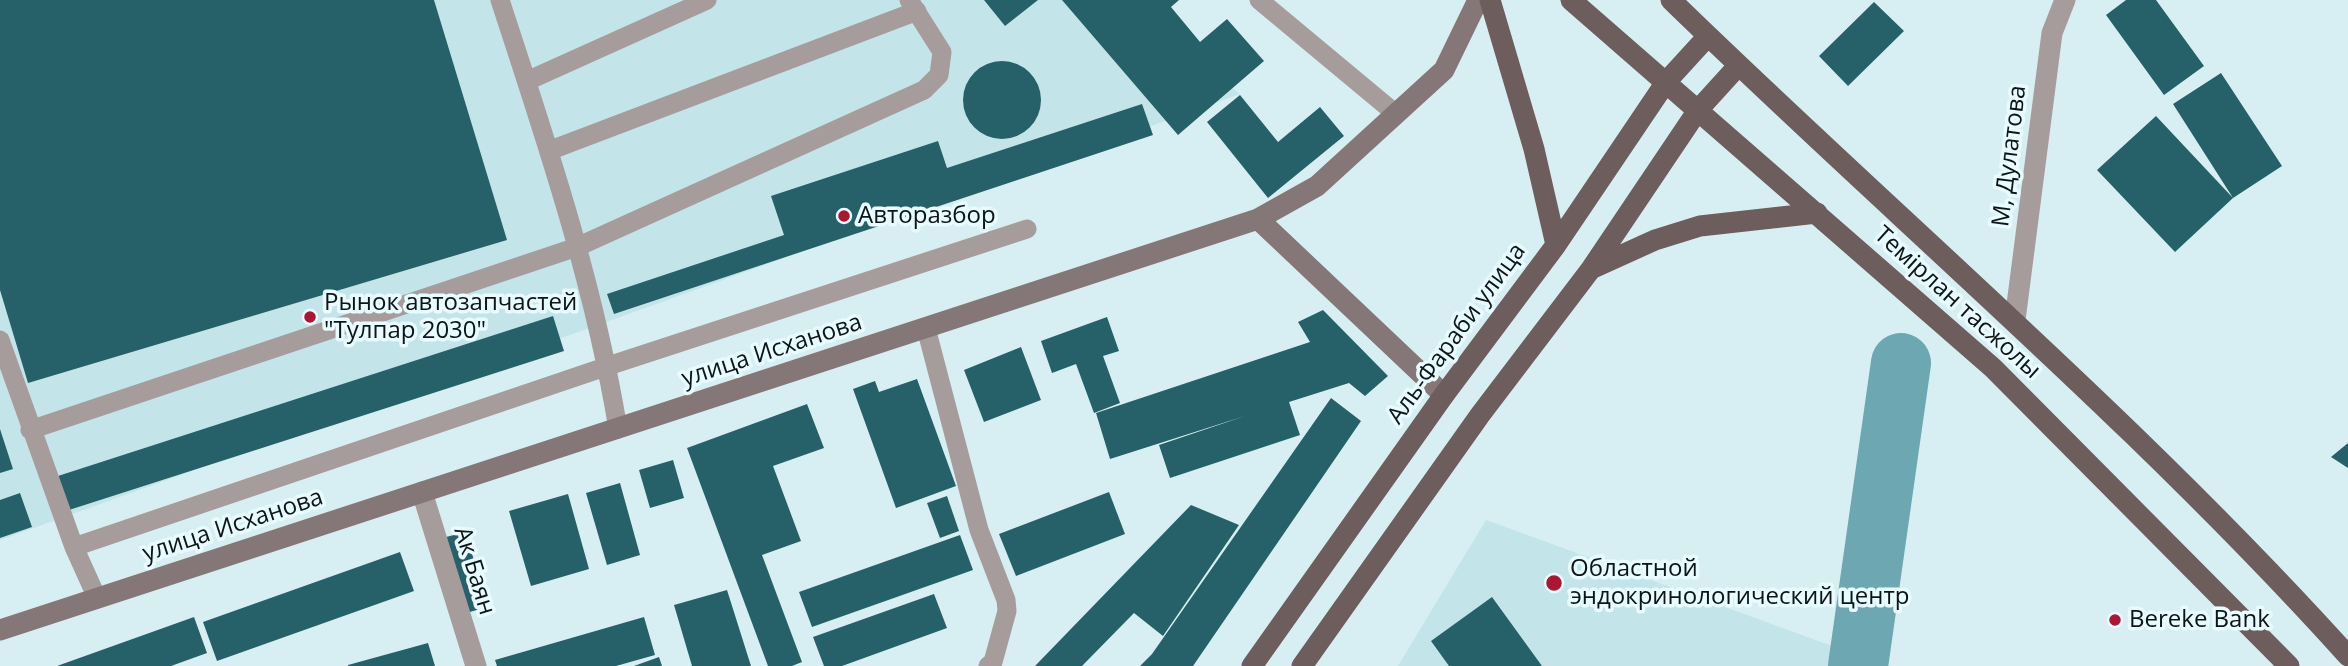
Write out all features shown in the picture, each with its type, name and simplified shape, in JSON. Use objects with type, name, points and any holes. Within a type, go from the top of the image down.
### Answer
[{"type":"main road","name":"улица Исханова","points":[[0,630],[1258,219],[1317,186],[1444,71],[1478,0]]},
{"type":"main road","points":[[1490,0],[1534,149],[1556,245]]},
{"type":"main road","name":"Темірлан тасжолы","points":[[1572,0],[1993,368],[2289,666]]},
{"type":"main road","name":"Темірлан тасжолы","points":[[1671,0],[1738,66],[2015,320],[2288,591],[2348,656]]},
{"type":"main road","name":"Аль-Фараби улица","points":[[1252,666],[1444,395],[1556,245],[1667,82],[1708,36]]},
{"type":"main road","points":[[1302,666],[1480,415],[1591,269],[1698,110],[1738,66]]},
{"type":"main road","points":[[1591,269],[1655,240],[1700,226],[1817,213]]},
{"type":"main road","points":[[1258,219],[1444,395]]},
{"type":"street","name":"М, Дулатова","points":[[2015,320],[2052,33],[2065,0]]},
{"type":"street","name":"Ак Баян","points":[[422,492],[476,666]]},
{"type":"lane","points":[[527,80],[707,0]]},
{"type":"lane","points":[[1259,0],[1396,114]]},
{"type":"lane","points":[[505,2],[527,80],[551,150],[577,247],[608,366],[618,429]]},
{"type":"lane","points":[[30,430],[577,247],[924,90],[939,75],[942,52],[913,6],[551,150]]},
{"type":"lane","points":[[74,547],[608,366],[1027,229]]},
{"type":"lane","points":[[926,328],[979,530],[1006,600],[1007,611],[993,662],[988,666]]},
{"type":"lane","points":[[0,340],[30,430],[74,547],[97,598]]},
{"type":"shaded area","name":"Рынок автозапчастей \"Тулпар 2030\"","points":[[0,0],[1116,0],[1240,94],[0,540]]},
{"type":"shaded area","name":"Областной эндокринологический центр","points":[[1486,520],[1832,646],[1832,666],[1398,666]]},
{"type":"building","points":[[0,0],[434,0],[507,240],[28,383],[0,290]]},
{"type":"building","points":[[984,0],[1038,0],[1005,26]]},
{"type":"building","points":[[1062,0],[1179,0],[1171,7],[1200,42],[1227,19],[1264,61],[1178,135]]},
{"type":"building","points":[[2126,0],[2156,0],[2204,66],[2164,95],[2106,15]]},
{"type":"building","points":[[1874,2],[1904,31],[1848,86],[1819,56]]},
{"type":"building","points":[[1002,61],[1017,64],[1034,78],[1041,100],[1038,115],[1024,132],[1002,139],[987,136],[970,122],[963,100],[966,85],[980,68]]},
{"type":"building","points":[[2221,73],[2282,166],[2233,198],[2173,104]]},
{"type":"building","points":[[1240,95],[1278,142],[1320,107],[1344,136],[1268,198],[1207,122]]},
{"type":"building","name":"Авторазбор","points":[[1142,104],[1153,135],[614,314],[607,294],[784,235],[771,196],[938,141],[947,168]]},
{"type":"building","points":[[2156,116],[2233,198],[2175,252],[2097,170]]},
{"type":"building","points":[[1323,310],[1388,376],[1365,396],[1349,383],[1289,402],[1300,435],[1170,478],[1159,445],[1245,416],[1110,459],[1096,413],[1310,342],[1298,322]]},
{"type":"building","points":[[553,316],[564,351],[69,510],[58,476]]},
{"type":"building","points":[[1107,317],[1119,351],[1103,356],[1120,403],[1094,413],[1076,364],[1052,373],[1041,341]]},
{"type":"building","points":[[1021,347],[1041,400],[984,422],[964,370]]},
{"type":"building","points":[[917,379],[956,486],[896,508],[853,389],[875,381],[879,392]]},
{"type":"building","points":[[1331,398],[1361,421],[1193,666],[1140,666],[1152,654]]},
{"type":"building","points":[[807,404],[824,448],[773,466],[801,541],[762,555],[802,662],[792,666],[768,666],[687,448]]},
{"type":"building","points":[[0,429],[13,469],[0,473]]},
{"type":"building","points":[[2348,443],[2348,468],[2331,457]]},
{"type":"building","points":[[673,460],[684,498],[650,508],[639,470]]},
{"type":"building","points":[[620,483],[640,555],[607,565],[586,493]]},
{"type":"building","points":[[1109,492],[1125,534],[1016,576],[999,534]]},
{"type":"building","points":[[20,493],[32,527],[0,538],[0,500]]},
{"type":"building","points":[[568,494],[589,569],[531,586],[509,511]]},
{"type":"building","points":[[947,496],[959,531],[940,538],[927,503]]},
{"type":"building","points":[[1191,505],[1239,525],[1163,636],[1134,613],[1082,666],[1035,666]]},
{"type":"building","points":[[466,532],[487,607],[463,614],[442,538]]},
{"type":"building","points":[[960,535],[973,570],[812,627],[799,592]]},
{"type":"building","points":[[400,552],[414,591],[217,661],[203,622]]},
{"type":"building","points":[[727,590],[751,666],[692,666],[674,605]]},
{"type":"building","points":[[934,594],[947,628],[842,666],[824,666],[813,637]]},
{"type":"building","points":[[1492,597],[1542,666],[1449,666],[1431,641]]},
{"type":"building","points":[[194,617],[207,653],[171,666],[57,666]]},
{"type":"building","points":[[644,617],[655,655],[616,666],[497,666],[495,660]]},
{"type":"building","points":[[428,643],[435,666],[348,666],[348,665]]},
{"type":"building","points":[[659,657],[662,666],[634,666]]},
{"type":"waterway","points":[[1858,666],[1901,363]]},
{"type":"place","name":"Авторазбор","points":[[844,216]]},
{"type":"place","name":"Рынок автозапчастей \"Тулпар 2030\"","points":[[310,317]]},
{"type":"place","name":"Областной эндокринологический центр","points":[[1554,583]]},
{"type":"place","name":"Bereke Bank","points":[[2115,620]]}]
